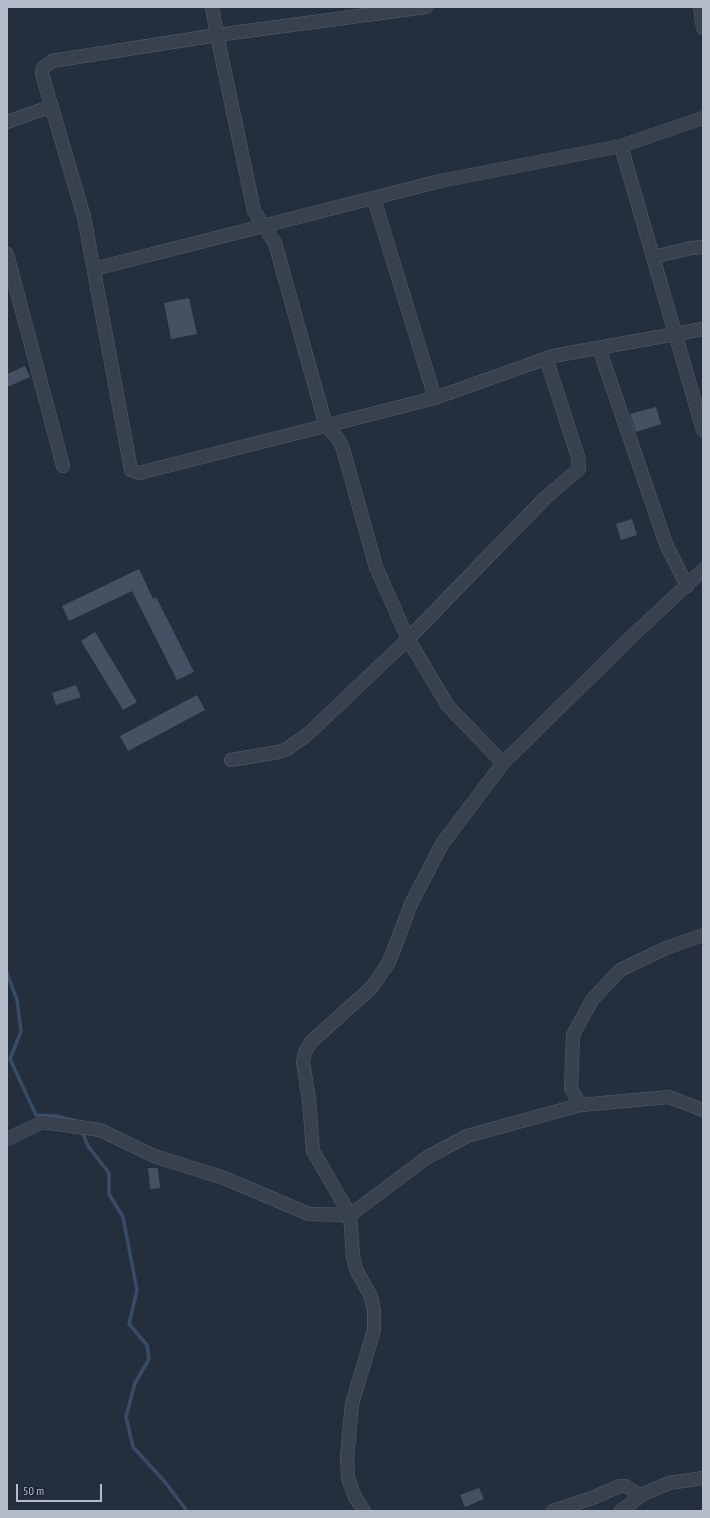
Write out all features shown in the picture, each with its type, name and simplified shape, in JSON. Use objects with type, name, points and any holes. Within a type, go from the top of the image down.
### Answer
[{"type":"street","points":[[212,7],[216,35],[254,211],[262,226],[275,243],[326,426],[339,440],[343,449],[376,567],[408,639],[448,706],[504,763]]},
{"type":"street","points":[[426,7],[216,35],[52,61],[43,68],[42,74],[84,217],[129,466],[134,473],[139,474],[435,398],[546,358],[703,329]]},
{"type":"street","points":[[700,7],[703,28]]},
{"type":"street","points":[[7,122],[52,106]]},
{"type":"street","points":[[94,269],[440,181],[622,146],[703,118]]},
{"type":"street","points":[[622,146],[674,335],[703,430]]},
{"type":"street","points":[[374,199],[435,398]]},
{"type":"street","points":[[653,258],[691,248],[703,247]]},
{"type":"street","points":[[7,254],[63,466]]},
{"type":"street","points":[[600,348],[666,544],[688,586]]},
{"type":"street","points":[[231,760],[279,752],[298,742],[408,639],[535,508],[579,468],[578,457],[546,358]]},
{"type":"street","points":[[364,1511],[355,1497],[348,1478],[347,1457],[352,1404],[374,1330],[374,1311],[371,1297],[356,1269],[353,1256],[350,1215],[312,1151],[309,1100],[303,1062],[305,1052],[311,1042],[372,987],[389,962],[411,904],[442,844],[504,763],[628,640],[688,586],[703,570]]},
{"type":"street","points":[[580,1105],[571,1088],[573,1035],[592,1000],[620,970],[666,948],[703,934]]},
{"type":"street","points":[[7,1139],[43,1122],[100,1130],[154,1156],[224,1178],[309,1214],[350,1215],[426,1158],[467,1136],[580,1105],[669,1098],[703,1110]]},
{"type":"street","points":[[621,1511],[643,1494],[669,1483],[703,1478]]},
{"type":"street","points":[[553,1511],[592,1498],[620,1486],[625,1486],[639,1494],[643,1494]]},
{"type":"building","points":[[189,298],[197,334],[171,339],[164,303]]},
{"type":"building","points":[[25,366],[30,377],[7,387],[7,374]]},
{"type":"building","points":[[656,407],[661,424],[636,432],[630,414]]},
{"type":"building","points":[[632,519],[637,535],[621,540],[616,524]]},
{"type":"building","points":[[139,569],[153,599],[156,597],[194,672],[177,680],[132,591],[69,621],[62,606]]},
{"type":"building","points":[[95,632],[137,702],[123,710],[81,641]]},
{"type":"building","points":[[76,685],[81,697],[56,705],[52,693]]},
{"type":"building","points":[[197,695],[205,710],[128,751],[120,736]]},
{"type":"building","points":[[148,1168],[158,1168],[160,1188],[150,1189]]},
{"type":"building","points":[[479,1488],[484,1499],[465,1507],[460,1495]]},
{"type":"waterway","points":[[7,973],[17,1000],[21,1031],[10,1059],[36,1115],[57,1116],[76,1121]]},
{"type":"waterway","points":[[82,1131],[88,1146],[109,1173],[109,1194],[123,1217],[137,1290],[129,1324],[147,1345],[149,1359],[135,1383],[126,1417],[133,1447],[165,1482],[187,1511]]}]
